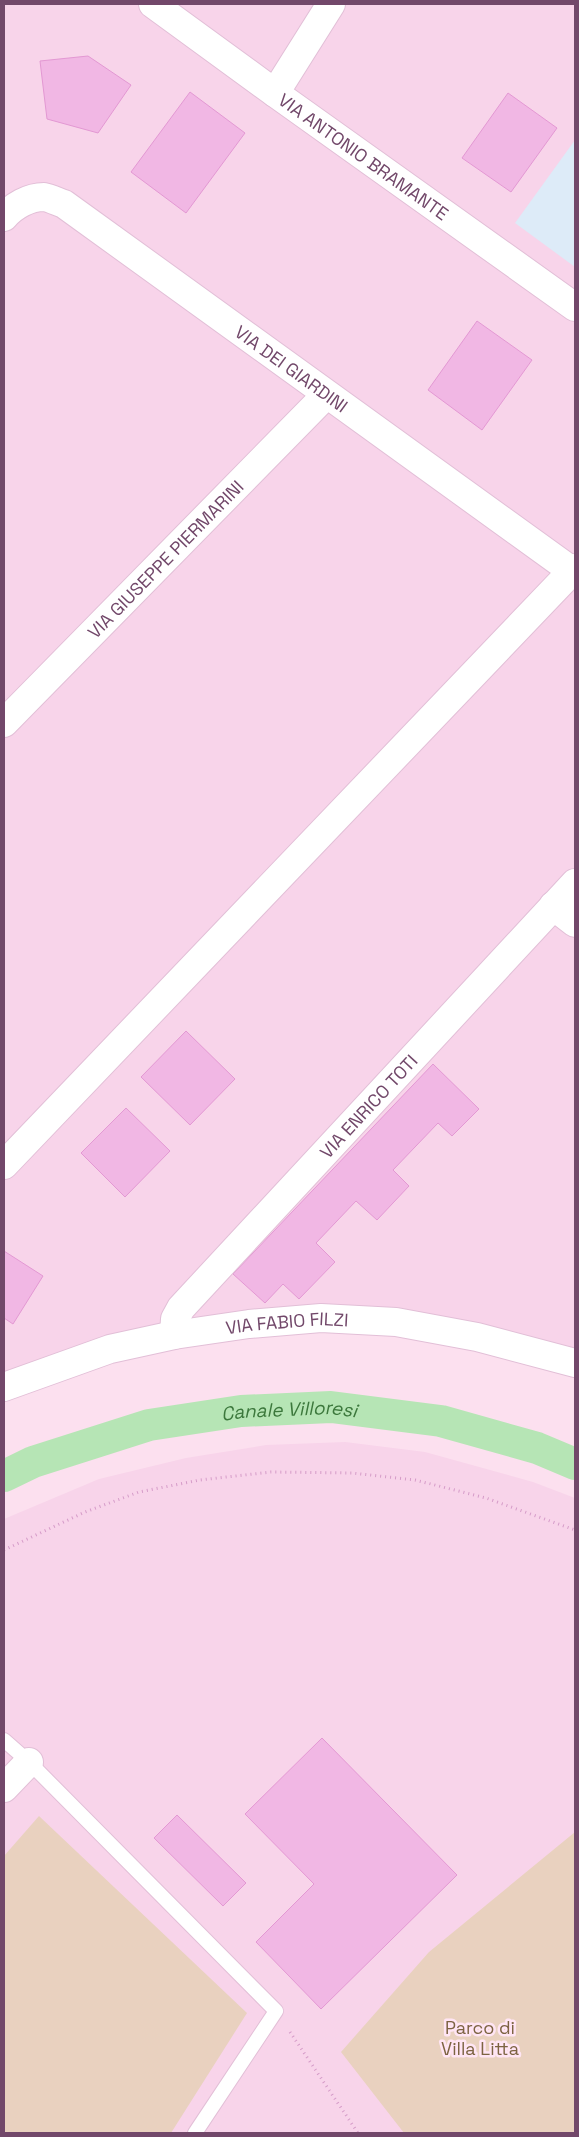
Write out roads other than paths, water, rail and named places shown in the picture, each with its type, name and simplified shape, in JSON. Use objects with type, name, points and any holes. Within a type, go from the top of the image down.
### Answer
[{"type":"street","name":"VIA ANTONIO BRAMANTE","points":[[153,4],[274,93],[575,307]]},
{"type":"street","points":[[274,93],[331,4]]},
{"type":"street","name":"VIA DEI GIARDINI","points":[[4,217],[10,210],[24,202],[44,197],[64,204],[326,395],[573,570]]},
{"type":"street","name":"VIA GIUSEPPE PIERMARINI","points":[[4,723],[326,395]]},
{"type":"street","points":[[4,1166],[573,570]]},
{"type":"street","name":"VIA ENRICO TOTI","points":[[174,1335],[175,1319],[180,1308],[575,883]]},
{"type":"street","points":[[553,906],[575,923]]},
{"type":"street","name":"VIA FABIO FILZI","points":[[4,1387],[110,1349],[174,1335],[249,1324],[321,1318],[396,1322],[477,1337],[575,1363]]},
{"type":"street","points":[[4,1788],[29,1762]]},
{"type":"lane","points":[[4,1740],[29,1762],[276,2011],[195,2133]]},
{"type":"waterway","name":"Canale Villoresi","points":[[4,1476],[33,1462],[149,1425],[241,1411],[331,1407],[441,1421],[537,1448],[575,1464]]},
{"type":"park label","name":"Parco di Villa Litta","points":[[480,2037]]}]
